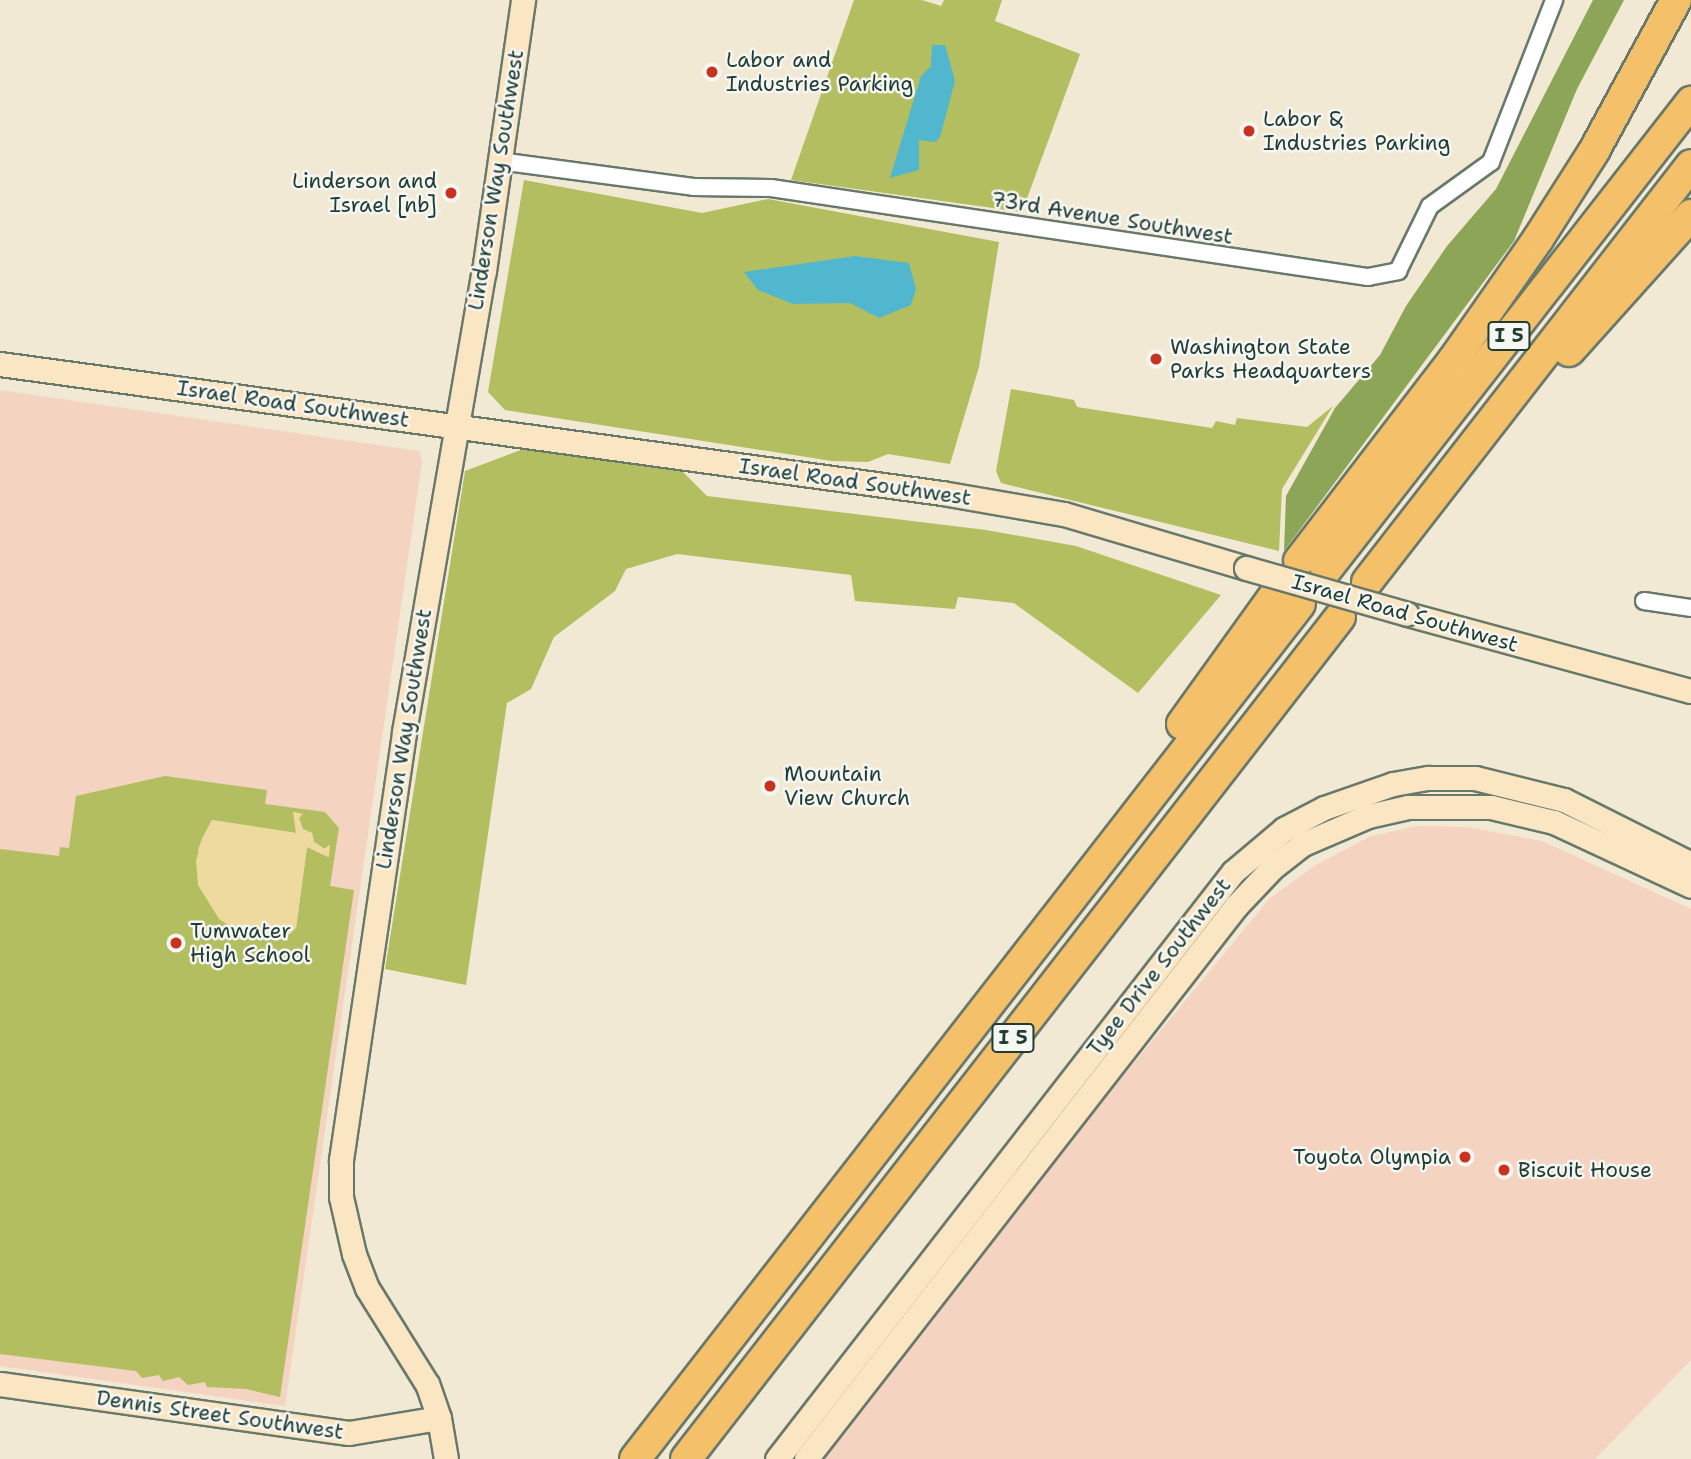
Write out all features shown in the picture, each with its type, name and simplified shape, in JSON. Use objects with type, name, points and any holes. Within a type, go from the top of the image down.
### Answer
[{"type":"highway","name":"I 5","points":[[1676,0],[1594,151],[1538,239],[1313,566],[1691,102]]},
{"type":"highway","name":"I 5","points":[[1367,582],[1691,165]]},
{"type":"highway","points":[[1392,550],[1691,215]]},
{"type":"highway","points":[[635,1459],[949,1054],[1035,921],[1287,600]]},
{"type":"highway","name":"I 5","points":[[686,1459],[1340,617]]},
{"type":"street","name":"Linderson Way Southwest","points":[[446,1459],[439,1418],[417,1364],[368,1288],[354,1254],[341,1197],[341,1160],[407,710],[456,426],[523,0]]},
{"type":"street","name":"73rd Avenue Southwest","points":[[499,161],[693,187],[771,188],[1368,277],[1398,271],[1430,206],[1491,162],[1554,0]]},
{"type":"street","name":"Israel Road Southwest","points":[[0,364],[456,426],[1064,514],[1407,614],[1691,691]]},
{"type":"street","points":[[1644,601],[1691,608]]},
{"type":"street","name":"Tyee Drive Southwest","points":[[777,1459],[1233,872],[1284,829],[1324,808],[1393,784],[1428,778],[1475,778],[1564,800],[1691,864]]},
{"type":"street","name":"Tyee Drive Southwest","points":[[806,1459],[1236,906],[1272,868],[1303,844],[1368,816],[1408,807],[1491,807],[1554,822],[1691,886]]},
{"type":"street","name":"Dennis Street Southwest","points":[[0,1384],[349,1433],[439,1418]]},
{"type":"shaded area","name":"Tumwater High School","points":[[0,390],[420,451],[422,462],[285,1406],[0,1366]]},
{"type":"shaded area","points":[[1416,826],[1467,827],[1542,841],[1691,909],[1691,1360],[1595,1459],[807,1459],[1270,898],[1316,865],[1369,837]]},
{"type":"green space","points":[[854,0],[922,0],[941,6],[944,0],[1002,0],[995,21],[1080,54],[1022,212],[791,180]]},
{"type":"green space","points":[[1593,0],[1624,0],[1577,89],[1514,241],[1284,551],[1286,496],[1335,408],[1380,355],[1406,306],[1447,246],[1496,189]]},
{"type":"green space","points":[[524,180],[702,213],[768,199],[999,242],[979,367],[950,464],[888,454],[868,462],[832,461],[505,410],[488,392]]},
{"type":"green space","points":[[1011,389],[1074,400],[1077,407],[1212,428],[1216,421],[1235,425],[1237,418],[1307,427],[1333,406],[1282,489],[1279,551],[1001,483],[996,471]]},
{"type":"green space","points":[[523,449],[679,468],[707,496],[986,530],[1076,546],[1221,595],[1138,693],[1014,603],[958,597],[955,609],[855,601],[851,575],[677,554],[626,569],[615,591],[554,637],[531,689],[507,703],[466,985],[385,969],[465,471]]},
{"type":"green space","points":[[165,776],[267,790],[265,804],[325,812],[339,828],[330,886],[354,890],[280,1397],[246,1389],[207,1387],[205,1382],[188,1385],[179,1377],[163,1381],[159,1375],[142,1378],[136,1371],[0,1354],[0,849],[59,856],[60,847],[69,848],[76,796]],"holes":[[[294,812],[302,814],[299,818],[303,829],[312,833],[314,842],[325,849],[329,845],[328,857],[307,847],[296,928],[253,937],[230,928],[198,850],[212,820],[296,833]]]},
{"type":"sand","points":[[293,812],[303,814],[299,818],[302,829],[312,833],[314,842],[324,849],[330,845],[329,857],[307,847],[296,928],[290,934],[267,938],[240,933],[219,919],[198,885],[196,861],[202,839],[212,820],[296,833]]},
{"type":"water","points":[[932,45],[945,45],[955,81],[940,137],[935,142],[919,140],[919,170],[890,178],[921,76],[931,66]]},
{"type":"water","points":[[855,256],[909,263],[916,289],[911,305],[879,318],[850,303],[793,304],[758,290],[744,272]]},
{"type":"place","name":"Labor and Industries Parking","points":[[712,72]]},
{"type":"place","name":"Labor & Industries Parking","points":[[1249,131]]},
{"type":"place","name":"Linderson and Israel [nb]","points":[[451,193]]},
{"type":"place","name":"Washington State Parks Headquarters","points":[[1156,359]]},
{"type":"place","name":"Mountain View Church","points":[[770,786]]},
{"type":"place","name":"Tumwater High School","points":[[176,943]]},
{"type":"place","name":"Toyota Olympia","points":[[1465,1157]]},
{"type":"place","name":"Biscuit House","points":[[1504,1170]]}]
